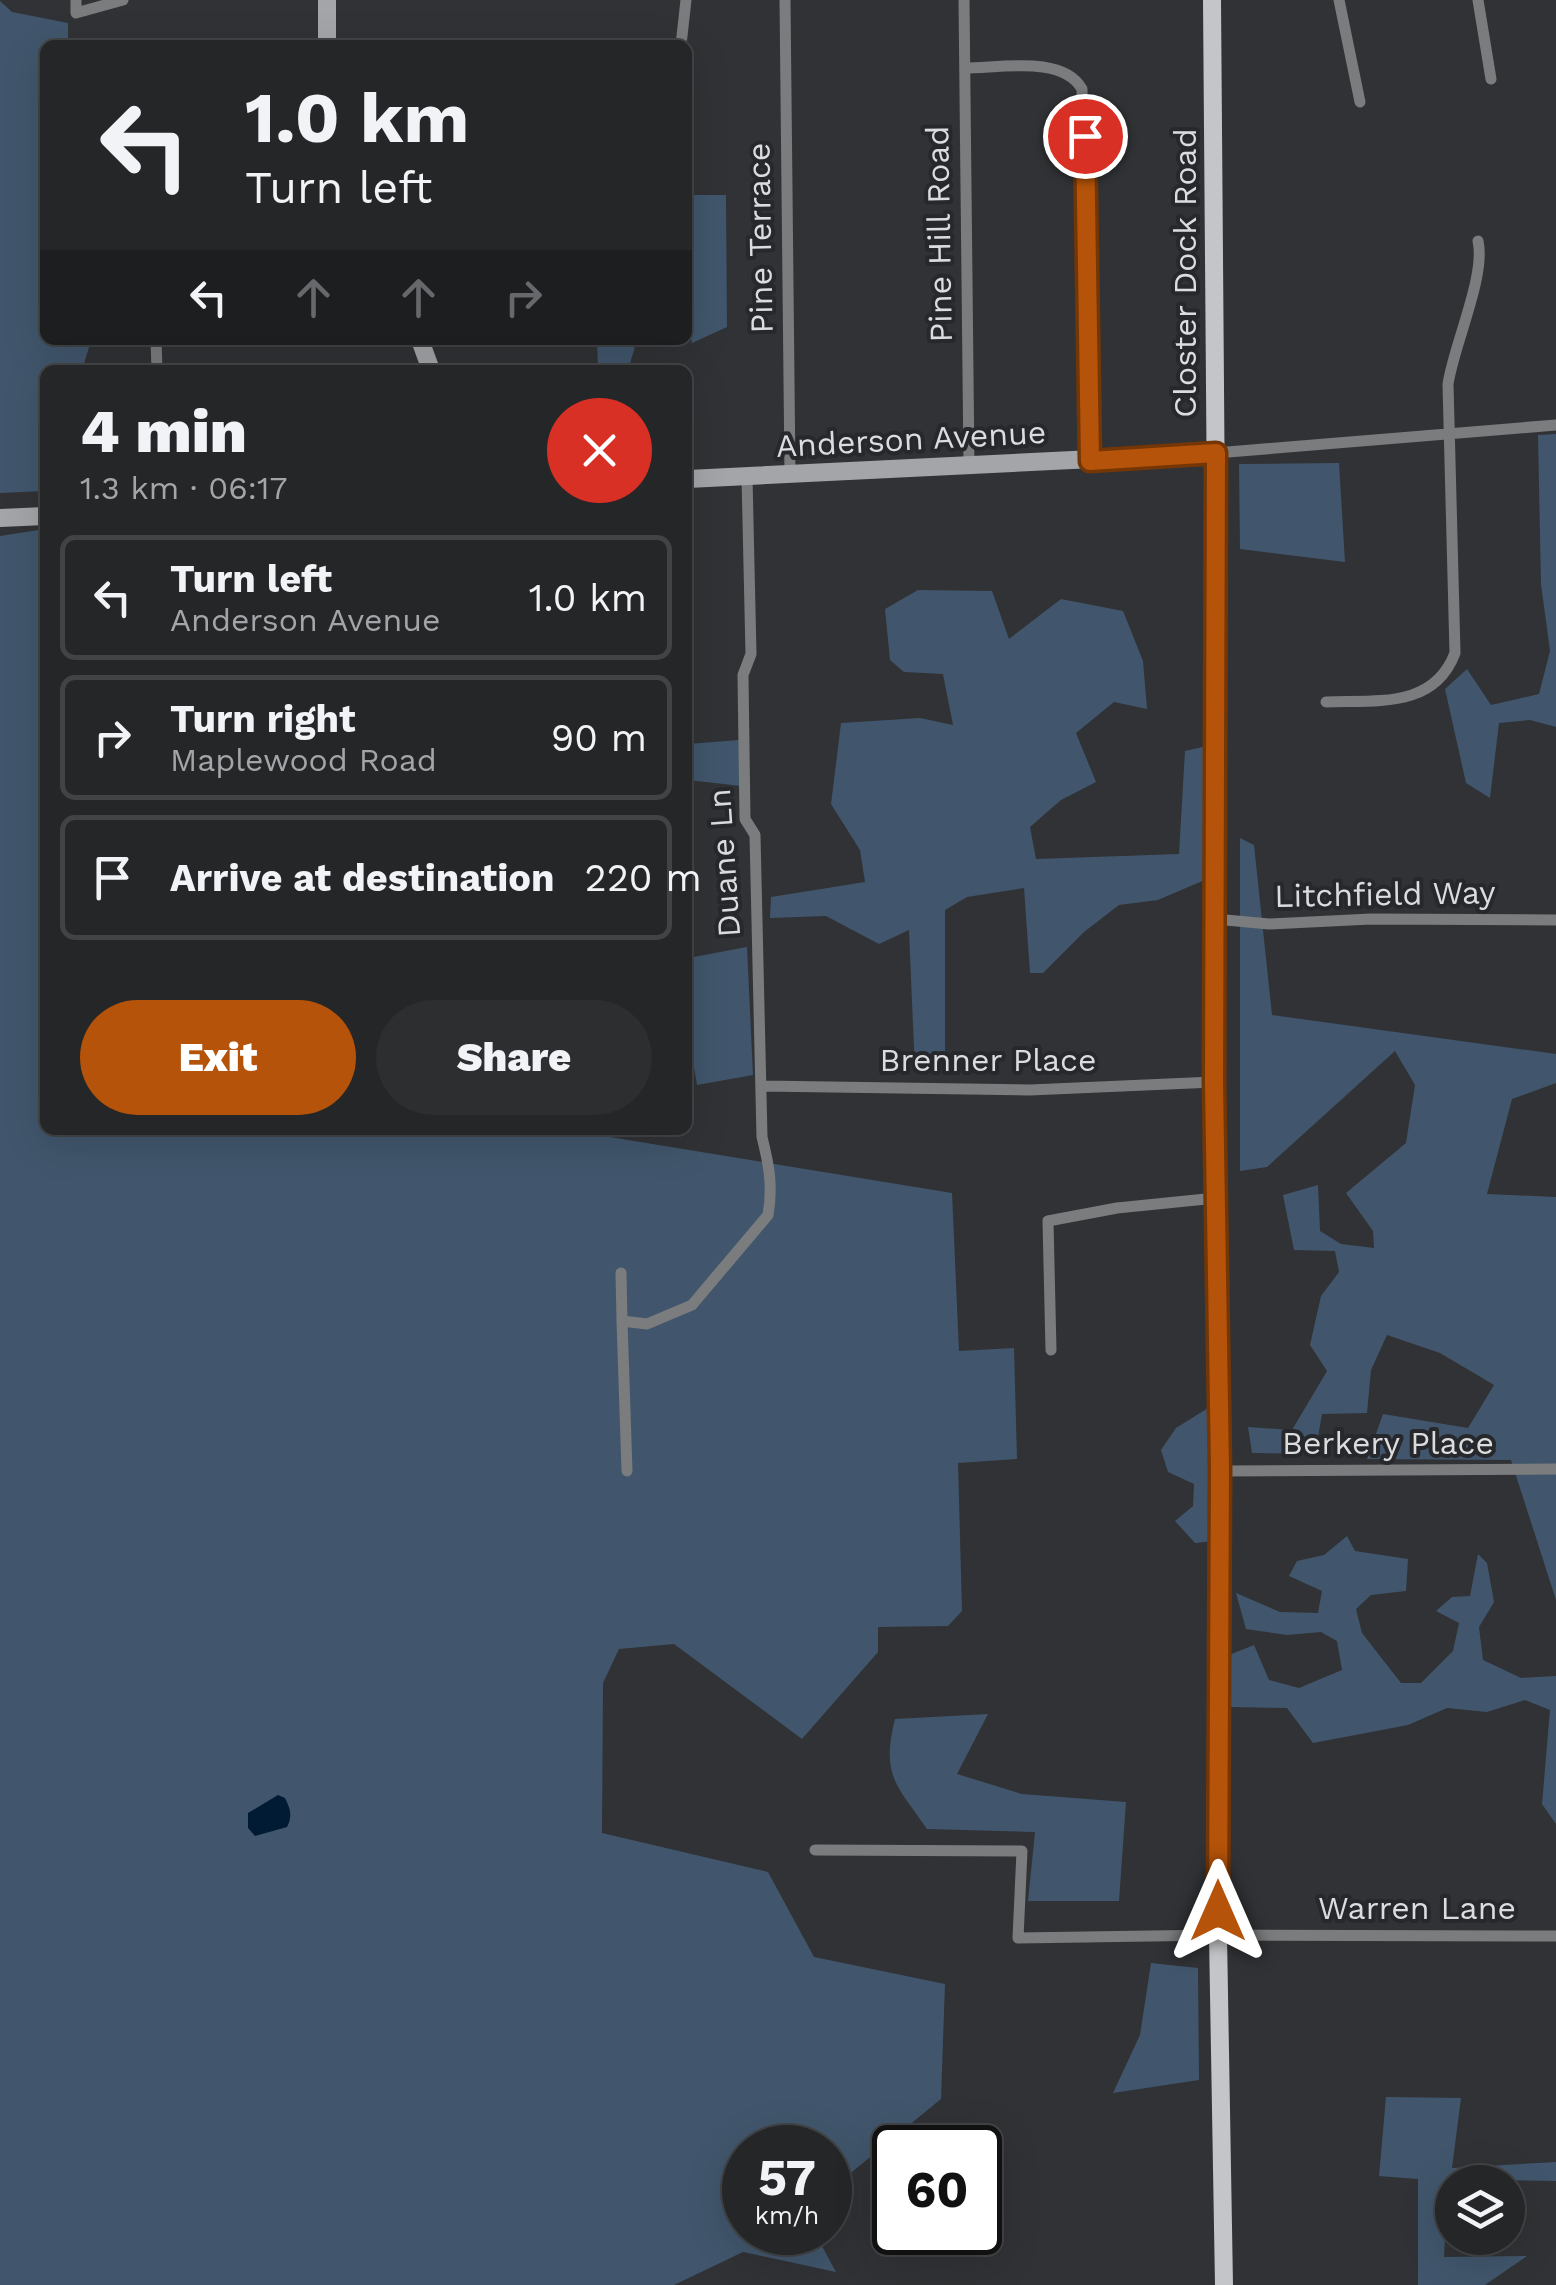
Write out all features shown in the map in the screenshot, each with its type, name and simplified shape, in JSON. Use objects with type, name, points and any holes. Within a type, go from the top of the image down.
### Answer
[{"type":"main road","points":[[327,0],[327,40]]},
{"type":"main road","name":"Closter Dock Road","points":[[1212,0],[1216,453],[1214,1082],[1220,1470],[1218,1935],[1224,2285]]},
{"type":"main road","name":"Anderson Avenue","points":[[692,480],[1216,453]]},
{"type":"main road","points":[[0,518],[40,516]]},
{"type":"street","points":[[76,6],[123,0]]},
{"type":"street","points":[[682,40],[686,0]]},
{"type":"street","name":"Pine Terrace","points":[[785,0],[790,475]]},
{"type":"street","name":"Pine Hill Road","points":[[964,0],[969,466]]},
{"type":"street","points":[[1339,0],[1360,102]]},
{"type":"street","points":[[1478,0],[1491,79]]},
{"type":"street","points":[[965,68],[1062,69],[1078,81],[1085,98],[1090,461]]},
{"type":"street","points":[[1326,702],[1415,696],[1436,684],[1451,664],[1457,641],[1448,384],[1479,266],[1478,241]]},
{"type":"street","name":"Anderson Avenue","points":[[1216,453],[1449,429],[1556,425]]},
{"type":"street","name":"Duane Ln","points":[[622,1320],[647,1324],[692,1306],[751,1238],[768,1214],[771,1197],[769,1157],[762,1137],[755,835],[746,819],[745,802],[743,675],[751,654],[746,477]]},
{"type":"street","name":"Litchfield Way","points":[[1215,919],[1269,924],[1370,919],[1556,920]]},
{"type":"street","name":"Brenner Place","points":[[761,1086],[1030,1090],[1214,1082]]},
{"type":"street","points":[[1051,1350],[1048,1221],[1117,1208],[1216,1198]]},
{"type":"street","points":[[620,1273],[627,1471]]},
{"type":"street","name":"Berkery Place","points":[[1220,1470],[1556,1469]]},
{"type":"street","name":"Warren Lane","points":[[816,1850],[1022,1851],[1018,1938],[1556,1936]]},
{"type":"shaded area","points":[[0,1],[12,12],[68,23],[68,40],[40,40],[40,345],[90,345],[84,365],[40,365],[40,491],[0,493]]},
{"type":"shaded area","points":[[692,195],[726,195],[727,327],[692,343]]},
{"type":"shaded area","points":[[597,345],[636,345],[630,365],[598,365]]},
{"type":"shaded area","points":[[1556,434],[1556,727],[1530,720],[1499,723],[1490,798],[1466,783],[1445,689],[1467,669],[1491,705],[1539,694],[1550,651],[1541,584],[1538,435]]},
{"type":"shaded area","points":[[1339,463],[1345,562],[1240,549],[1239,464]]},
{"type":"shaded area","points":[[40,530],[40,1135],[598,1135],[952,1193],[959,1351],[1014,1348],[1017,1459],[958,1463],[962,1611],[948,1626],[878,1627],[878,1652],[802,1739],[674,1644],[619,1649],[603,1683],[602,1833],[768,1872],[814,1957],[945,1984],[941,2099],[909,2125],[872,2125],[872,2156],[852,2172],[852,2125],[722,2125],[722,2255],[737,2255],[674,2285],[0,2285],[0,536]]},
{"type":"shaded area","points":[[918,590],[992,591],[1009,639],[1061,599],[1123,611],[1143,661],[1147,709],[1114,702],[1076,733],[1096,782],[1061,800],[1030,827],[1036,859],[1179,854],[1185,751],[1207,746],[1207,879],[1158,900],[1119,905],[1084,932],[1043,973],[1030,973],[1024,888],[967,897],[945,910],[945,1059],[915,1072],[909,930],[879,944],[826,916],[770,918],[771,897],[865,882],[860,850],[831,804],[841,723],[920,718],[953,725],[943,674],[904,672],[890,660],[885,609]]},
{"type":"shaded area","points":[[739,740],[741,786],[692,780],[692,744]]},
{"type":"shaded area","points":[[1240,838],[1254,845],[1272,1015],[1556,1054],[1556,1083],[1512,1099],[1487,1194],[1556,1197],[1556,1600],[1511,1460],[1367,1459],[1383,1414],[1468,1428],[1494,1385],[1440,1353],[1387,1335],[1371,1370],[1367,1413],[1322,1414],[1315,1454],[1252,1453],[1248,1427],[1292,1430],[1327,1371],[1310,1345],[1321,1296],[1339,1272],[1335,1251],[1294,1250],[1283,1195],[1318,1185],[1320,1231],[1341,1244],[1374,1248],[1373,1231],[1346,1193],[1406,1143],[1415,1085],[1395,1051],[1267,1167],[1240,1171]]},
{"type":"shaded area","points":[[747,947],[753,1075],[697,1085],[692,1056],[692,957]]},
{"type":"shaded area","points":[[1213,1405],[1215,1541],[1195,1543],[1175,1521],[1193,1506],[1194,1484],[1168,1472],[1161,1450],[1176,1428]]},
{"type":"shaded area","points":[[1347,1536],[1355,1551],[1408,1559],[1406,1591],[1371,1595],[1356,1609],[1362,1633],[1401,1683],[1421,1683],[1453,1651],[1459,1623],[1436,1611],[1452,1597],[1470,1596],[1478,1554],[1487,1563],[1494,1602],[1479,1627],[1483,1660],[1521,1678],[1556,1676],[1556,1824],[1542,1804],[1550,1710],[1525,1700],[1487,1712],[1447,1708],[1408,1725],[1313,1743],[1287,1708],[1231,1707],[1229,1655],[1254,1645],[1269,1680],[1299,1688],[1342,1670],[1337,1641],[1321,1632],[1287,1635],[1246,1629],[1236,1593],[1280,1612],[1318,1613],[1322,1591],[1289,1576],[1297,1561],[1324,1555]]},
{"type":"shaded area","points":[[988,1714],[957,1774],[1022,1794],[1126,1802],[1119,1901],[1028,1901],[1035,1832],[927,1829],[907,1801],[891,1767],[895,1719]]},
{"type":"shaded area","points":[[278,1795],[285,1798],[289,1809],[287,1827],[255,1836],[248,1828],[248,1813]]},
{"type":"shaded area","points":[[1151,1963],[1198,1968],[1199,2080],[1113,2093],[1140,2035]]},
{"type":"shaded area","points":[[1386,2097],[1461,2098],[1452,2165],[1435,2165],[1435,2255],[1527,2256],[1485,2285],[1418,2285],[1418,2179],[1379,2176]]},
{"type":"shaded area","points":[[1556,2162],[1556,2181],[1525,2180],[1525,2165],[1504,2165]]},
{"type":"shaded area","points":[[757,2255],[827,2255],[836,2272]]},
{"type":"route","points":[[1085,136],[1090,461],[1216,453],[1218,1911]]}]
